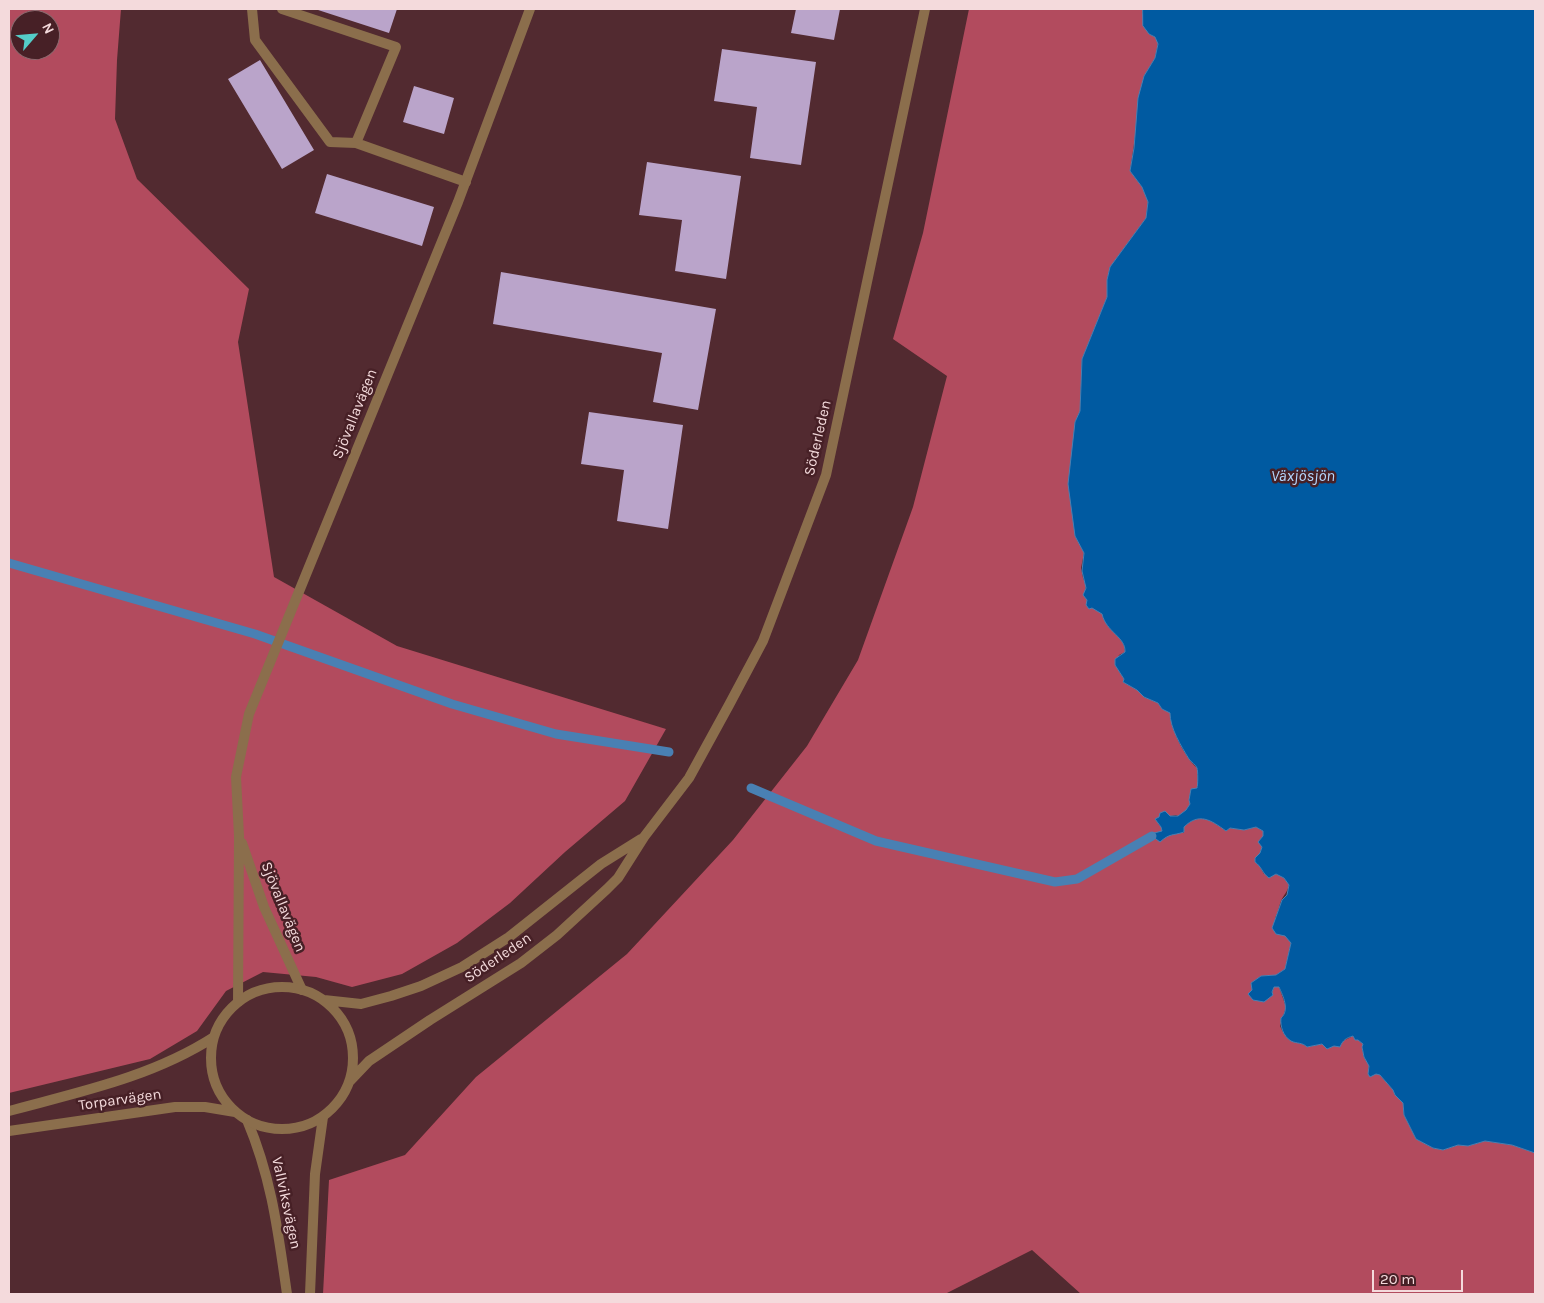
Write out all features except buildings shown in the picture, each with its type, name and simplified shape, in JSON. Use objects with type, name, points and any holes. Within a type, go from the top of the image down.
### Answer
[{"type":"street","points":[[252,9],[256,40],[330,142],[356,143],[466,182]]},
{"type":"street","points":[[282,9],[396,47],[356,143]]},
{"type":"street","name":"Sjövallavägen","points":[[238,1002],[239,836],[236,777],[249,714],[466,182],[530,9]]},
{"type":"street","name":"Söderleden","points":[[349,1082],[369,1061],[430,1020],[521,964],[608,889],[618,878],[644,837],[689,778],[763,641],[826,475],[925,9]]},
{"type":"street","name":"Sjövallavägen","points":[[239,836],[264,907],[302,990]]},
{"type":"street","name":"Söderleden","points":[[323,1000],[361,1004],[414,988],[462,967],[509,937],[600,864],[644,837]]},
{"type":"street","points":[[278,987],[302,990],[323,1000],[340,1016],[350,1037],[353,1060],[349,1082],[339,1102],[323,1117],[311,1124],[298,1128],[285,1130],[265,1127],[247,1120],[226,1102],[218,1091],[214,1078],[211,1050],[220,1023],[238,1002],[250,994],[264,990],[278,987]]},
{"type":"street","name":"Torparvägen","points":[[9,1111],[75,1093],[165,1064],[214,1037]]},
{"type":"street","name":"Torparvägen","points":[[9,1132],[175,1107],[204,1107],[236,1112]]},
{"type":"street","name":"Vallviksvägen","points":[[310,1294],[315,1174],[323,1117]]},
{"type":"street","name":"Vallviksvägen","points":[[247,1120],[258,1145],[271,1192],[287,1294]]},
{"type":"shaded area","points":[[9,9],[121,9],[115,119],[137,179],[249,289],[238,342],[274,577],[397,646],[666,729],[625,801],[565,852],[510,903],[457,943],[402,974],[352,987],[316,977],[263,972],[226,991],[197,1031],[150,1059],[9,1093]]},
{"type":"shaded area","points":[[969,9],[1143,9],[1142,12],[1149,34],[1155,37],[1158,43],[1155,58],[1144,76],[1130,171],[1142,187],[1148,202],[1146,218],[1110,267],[1107,280],[1107,297],[1082,359],[1080,411],[1075,422],[1075,536],[1084,553],[1081,568],[1086,585],[1085,597],[1091,605],[1103,614],[1108,626],[1122,642],[1125,652],[1119,655],[1115,665],[1124,679],[1123,682],[1137,690],[1144,697],[1158,703],[1162,709],[1170,712],[1179,742],[1197,768],[1198,783],[1197,788],[1191,790],[1190,804],[1186,811],[1178,816],[1159,818],[1157,822],[1162,831],[1167,836],[1175,833],[1184,833],[1184,827],[1189,822],[1200,819],[1210,821],[1226,831],[1230,828],[1244,830],[1256,827],[1263,831],[1263,836],[1259,841],[1262,847],[1260,853],[1255,858],[1264,874],[1279,875],[1289,885],[1275,918],[1291,943],[1285,969],[1276,975],[1261,976],[1251,983],[1272,993],[1274,987],[1279,987],[1286,1007],[1280,1026],[1286,1036],[1307,1047],[1322,1044],[1327,1049],[1353,1036],[1363,1044],[1364,1057],[1369,1066],[1368,1070],[1380,1075],[1403,1103],[1404,1115],[1416,1139],[1433,1148],[1443,1150],[1458,1145],[1468,1146],[1485,1141],[1512,1145],[1535,1153],[1535,1294],[1081,1294],[1032,1250],[945,1294],[323,1294],[329,1180],[405,1155],[476,1077],[627,954],[733,840],[807,746],[858,660],[913,507],[947,376],[893,339],[923,233]]},
{"type":"water","name":"Växjösjön","points":[[1143,9],[1535,9],[1535,1153],[1512,1145],[1485,1141],[1468,1146],[1458,1145],[1443,1150],[1433,1148],[1416,1139],[1404,1115],[1403,1103],[1380,1075],[1376,1074],[1370,1077],[1368,1074],[1369,1066],[1364,1057],[1363,1044],[1355,1040],[1353,1036],[1345,1040],[1340,1047],[1334,1046],[1327,1049],[1322,1044],[1307,1047],[1293,1042],[1284,1034],[1281,1024],[1285,1007],[1279,987],[1274,987],[1273,995],[1264,1002],[1253,1000],[1248,994],[1252,990],[1251,983],[1261,976],[1276,975],[1285,969],[1291,943],[1285,936],[1276,934],[1272,928],[1282,900],[1287,895],[1289,885],[1284,878],[1276,874],[1269,878],[1255,862],[1255,858],[1260,853],[1262,847],[1258,842],[1263,836],[1263,831],[1256,827],[1244,830],[1230,828],[1226,831],[1210,821],[1200,819],[1189,822],[1184,827],[1184,832],[1169,836],[1160,842],[1152,836],[1154,833],[1162,831],[1155,819],[1159,817],[1160,813],[1165,811],[1170,816],[1178,816],[1190,804],[1191,789],[1197,788],[1197,768],[1189,759],[1176,737],[1170,713],[1162,709],[1158,703],[1144,697],[1137,690],[1123,682],[1124,679],[1115,665],[1115,659],[1125,652],[1122,642],[1107,625],[1102,614],[1092,608],[1089,609],[1086,605],[1087,600],[1083,595],[1086,588],[1082,571],[1084,553],[1075,536],[1068,484],[1075,422],[1080,411],[1082,359],[1107,297],[1107,280],[1110,267],[1146,218],[1148,202],[1142,187],[1130,171],[1138,98],[1144,76],[1155,58],[1158,44],[1155,37],[1149,34],[1143,26]]},
{"type":"waterway","points":[[9,563],[255,634],[452,704],[556,734],[669,752]]},
{"type":"waterway","points":[[751,788],[876,841],[1055,882],[1077,879],[1152,836]]}]
